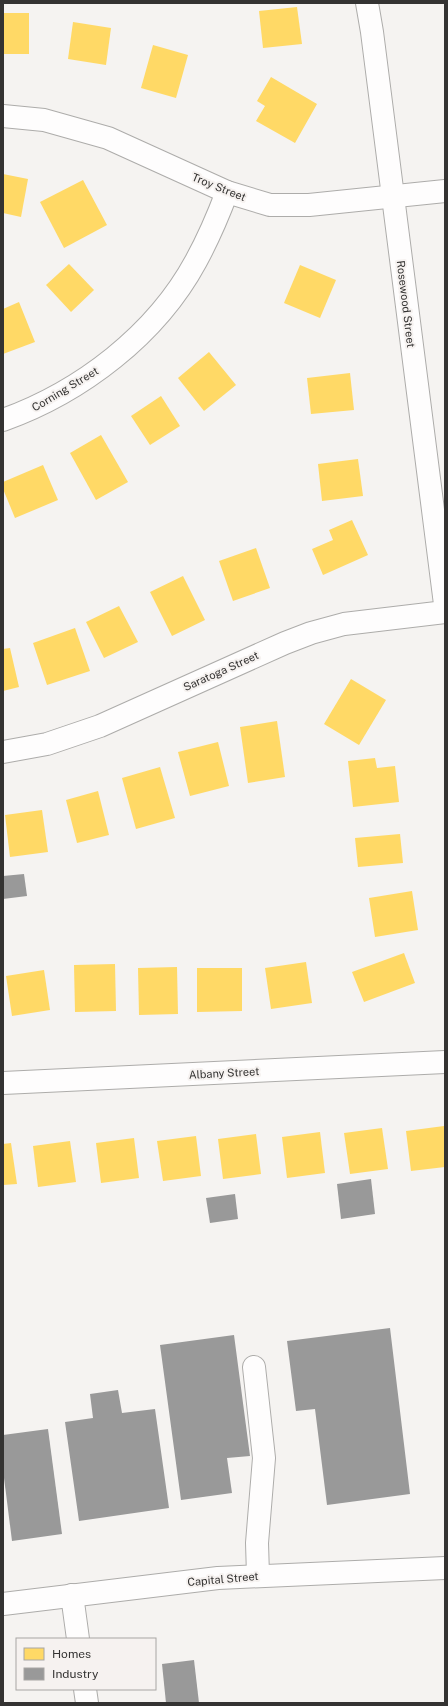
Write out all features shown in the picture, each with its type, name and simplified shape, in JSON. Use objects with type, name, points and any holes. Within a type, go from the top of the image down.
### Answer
[{"type":"street","name":"Rosewood Street","points":[[367,3],[372,32],[445,604]]},
{"type":"street","name":"Troy Street","points":[[3,116],[44,120],[108,138],[227,192],[270,205],[309,205],[445,191]]},
{"type":"street","name":"Corning Street","points":[[3,420],[27,412],[88,377],[116,356],[142,333],[167,305],[196,262],[216,220],[227,192]]},
{"type":"street","name":"Saratoga Street","points":[[3,752],[47,744],[100,726],[285,643],[311,633],[344,624],[445,612]]},
{"type":"street","name":"Albany Street","points":[[3,1082],[445,1062]]},
{"type":"street","points":[[254,1367],[264,1458],[257,1542],[258,1575]]},
{"type":"street","name":"Capital Street","points":[[3,1604],[218,1578],[258,1575],[445,1568]]},
{"type":"street","points":[[72,1595],[78,1638]]},
{"type":"street","points":[[85,1690],[87,1703]]},
{"type":"building: Homes","points":[[297,7],[302,44],[263,48],[259,11]]},
{"type":"building: Homes","points":[[3,13],[29,13],[29,54],[3,54]]},
{"type":"building: Homes","points":[[73,22],[111,28],[106,65],[68,59]]},
{"type":"building: Homes","points":[[153,45],[188,55],[176,98],[141,88]]},
{"type":"building: Homes","points":[[271,77],[317,104],[295,143],[256,121],[265,106],[257,101]]},
{"type":"building: Homes","points":[[3,174],[28,179],[21,217],[3,213]]},
{"type":"building: Homes","points":[[83,180],[107,225],[64,248],[40,202]]},
{"type":"building: Homes","points":[[69,264],[94,290],[71,312],[46,285]]},
{"type":"building: Homes","points":[[300,265],[336,280],[320,318],[284,303]]},
{"type":"building: Homes","points":[[19,302],[35,342],[3,354],[3,309]]},
{"type":"building: Homes","points":[[209,352],[236,385],[204,411],[178,378]]},
{"type":"building: Homes","points":[[350,373],[354,410],[311,414],[307,378]]},
{"type":"building: Homes","points":[[161,396],[180,426],[150,445],[131,416]]},
{"type":"building: Homes","points":[[101,435],[128,482],[96,500],[70,453]]},
{"type":"building: Homes","points":[[358,459],[363,496],[322,501],[318,464]]},
{"type":"building: Homes","points":[[43,465],[58,500],[15,518],[3,489],[3,482]]},
{"type":"building: Homes","points":[[352,520],[368,555],[323,575],[312,549],[333,540],[329,530]]},
{"type":"building: Homes","points":[[256,548],[270,588],[233,601],[219,561]]},
{"type":"building: Homes","points":[[183,576],[205,620],[172,636],[150,592]]},
{"type":"building: Homes","points":[[119,606],[138,642],[104,658],[86,622]]},
{"type":"building: Homes","points":[[75,628],[90,671],[47,685],[33,643]]},
{"type":"building: Homes","points":[[10,648],[19,687],[3,691],[3,649]]},
{"type":"building: Homes","points":[[351,679],[386,700],[359,745],[324,724]]},
{"type":"building: Homes","points":[[277,721],[285,777],[248,783],[240,727]]},
{"type":"building: Homes","points":[[218,742],[229,786],[190,796],[178,752]]},
{"type":"building: Homes","points":[[375,758],[377,768],[395,766],[399,802],[353,807],[348,761]]},
{"type":"building: Homes","points":[[160,767],[175,818],[136,829],[122,778]]},
{"type":"building: Homes","points":[[98,791],[109,835],[77,843],[66,800]]},
{"type":"building: Homes","points":[[42,810],[48,852],[10,857],[5,815]]},
{"type":"building: Homes","points":[[400,834],[403,863],[358,867],[355,838]]},
{"type":"building: Homes","points":[[412,891],[418,930],[375,937],[369,898]]},
{"type":"building: Homes","points":[[404,953],[415,983],[364,1002],[352,972]]},
{"type":"building: Homes","points":[[306,962],[312,1003],[271,1009],[265,968]]},
{"type":"building: Homes","points":[[115,964],[116,1011],[75,1012],[74,965]]},
{"type":"building: Homes","points":[[177,967],[178,1014],[139,1015],[138,968]]},
{"type":"building: Homes","points":[[197,968],[242,968],[242,1011],[197,1012]]},
{"type":"building: Homes","points":[[44,970],[50,1010],[12,1016],[6,976]]},
{"type":"building: Homes","points":[[444,1126],[445,1167],[411,1171],[406,1131]]},
{"type":"building: Homes","points":[[382,1128],[388,1169],[350,1174],[344,1133]]},
{"type":"building: Homes","points":[[320,1132],[325,1173],[287,1178],[282,1137]]},
{"type":"building: Homes","points":[[256,1134],[261,1174],[223,1179],[218,1139]]},
{"type":"building: Homes","points":[[196,1136],[201,1176],[163,1181],[157,1141]]},
{"type":"building: Homes","points":[[134,1138],[139,1178],[101,1183],[96,1143]]},
{"type":"building: Homes","points":[[70,1141],[76,1182],[38,1187],[33,1146]]},
{"type":"building: Homes","points":[[11,1143],[17,1184],[3,1185],[3,1144]]},
{"type":"building: Industry","points":[[24,874],[27,896],[3,899],[3,876]]},
{"type":"building: Industry","points":[[371,1179],[375,1214],[341,1219],[337,1184]]},
{"type":"building: Industry","points":[[235,1194],[238,1219],[210,1223],[206,1198]]},
{"type":"building: Industry","points":[[390,1328],[410,1494],[327,1505],[315,1409],[296,1411],[287,1341]]},
{"type":"building: Industry","points":[[234,1335],[250,1456],[227,1458],[232,1493],[181,1500],[160,1345]]},
{"type":"building: Industry","points":[[118,1390],[122,1413],[155,1409],[169,1508],[79,1521],[65,1422],[93,1418],[90,1394]]},
{"type":"building: Industry","points":[[48,1429],[62,1534],[12,1541],[3,1470],[3,1435]]},
{"type":"building: Industry","points":[[194,1660],[199,1703],[166,1703],[162,1664]]}]
